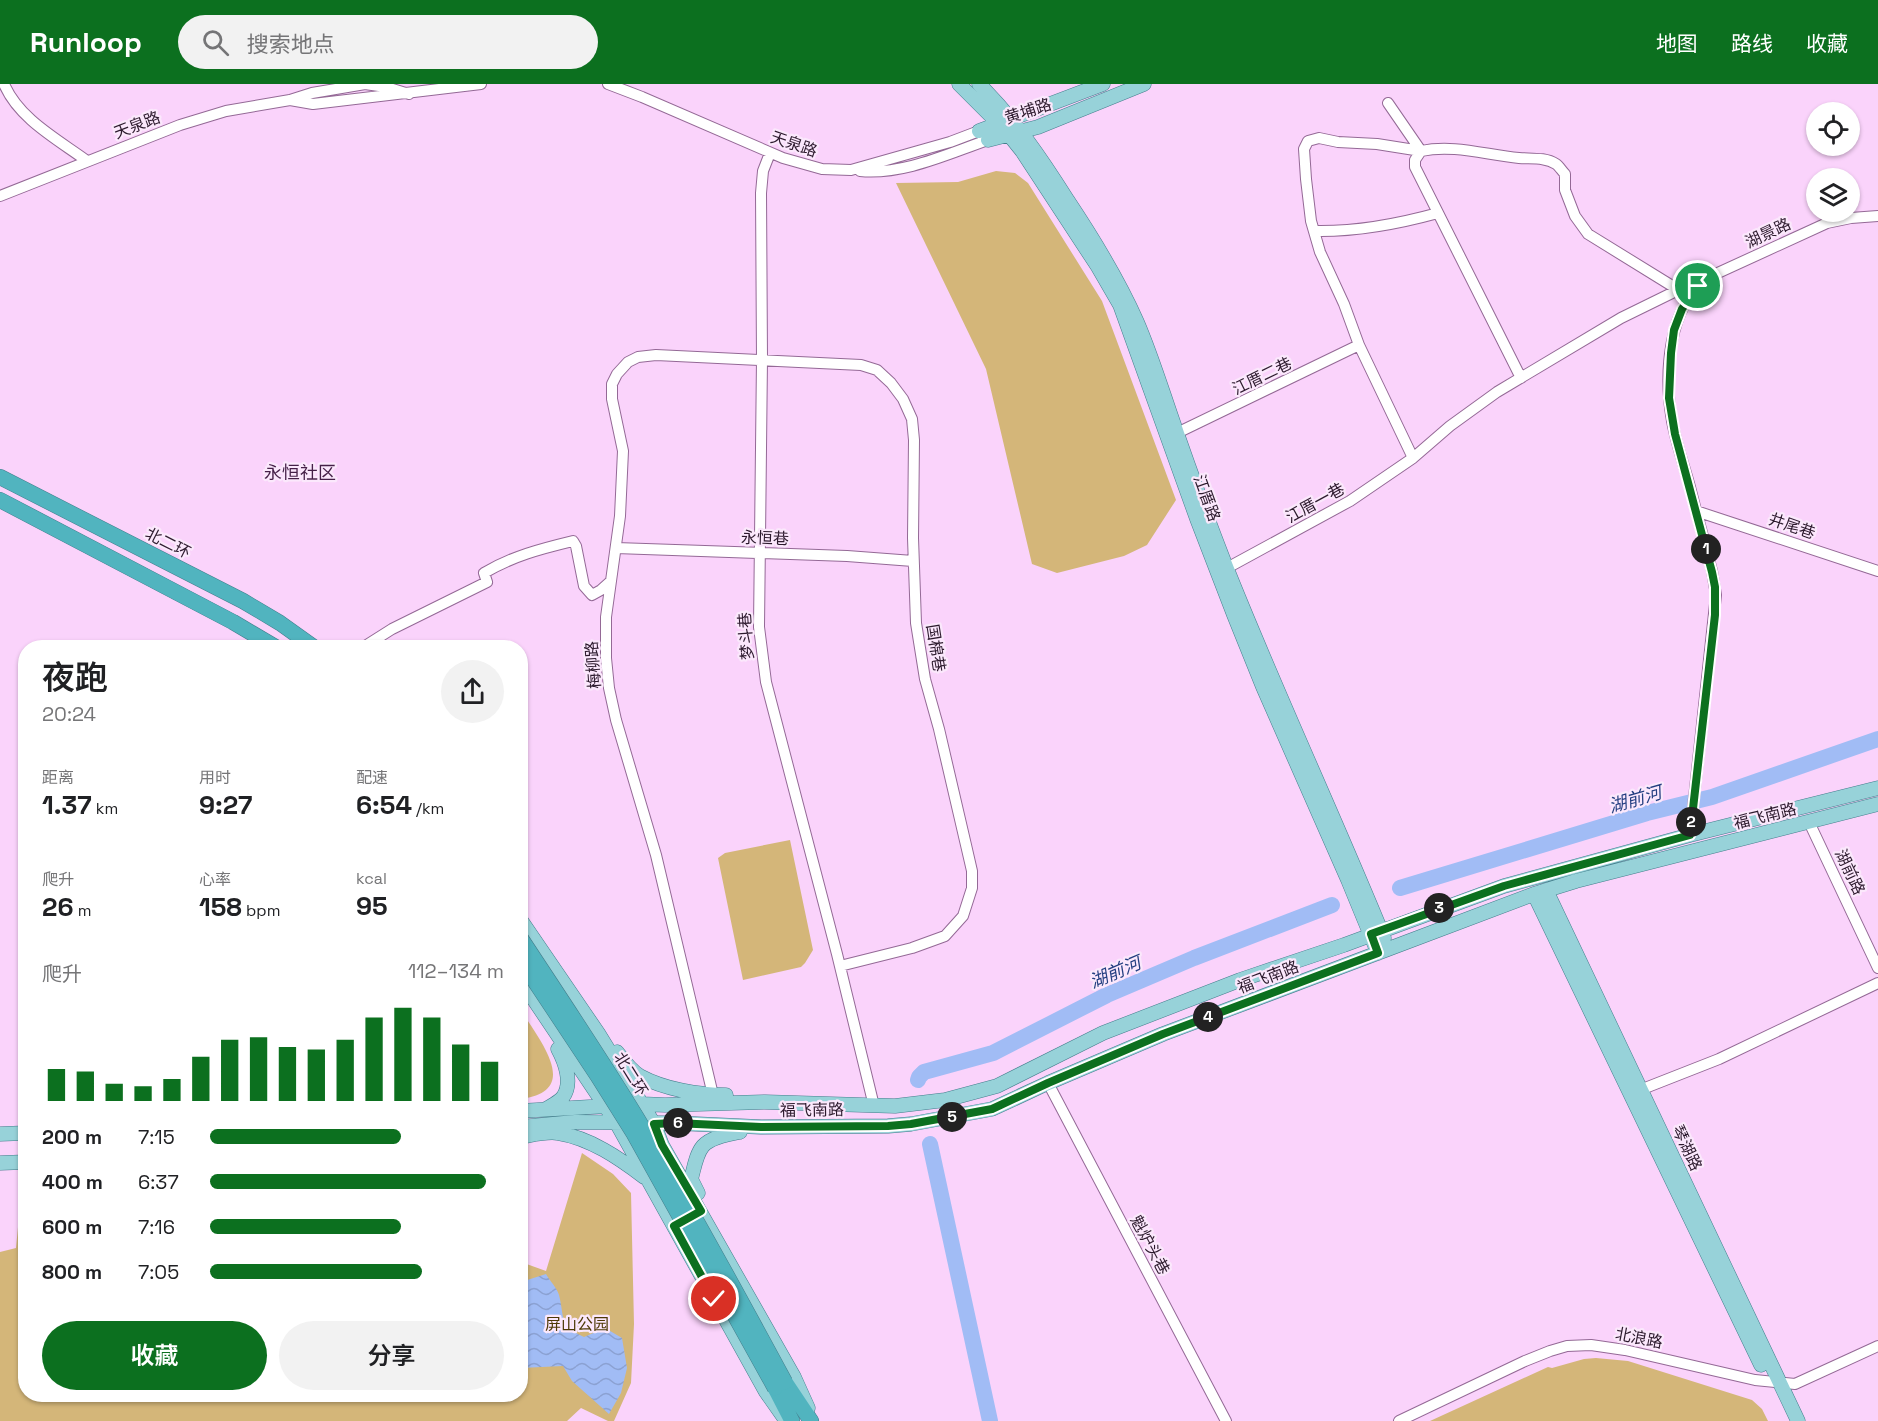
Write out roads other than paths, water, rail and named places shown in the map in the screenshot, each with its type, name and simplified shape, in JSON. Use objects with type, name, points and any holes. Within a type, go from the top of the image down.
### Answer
[{"type":"highway","name":"北二环","points":[[0,477],[243,601],[304,640]]},
{"type":"highway","points":[[0,500],[263,640]]},
{"type":"highway","name":"北二环","points":[[528,949],[607,1070],[678,1188],[780,1385],[792,1421]]},
{"type":"highway","name":"北二环","points":[[528,971],[634,1134],[780,1385],[812,1421]]},
{"type":"main road","name":"江厝路","points":[[959,84],[1006,121]]},
{"type":"main road","name":"江厝路","points":[[979,84],[1106,260],[1117,279],[1145,342],[1227,568],[1293,728],[1359,876],[1383,951]]},
{"type":"main road","name":"黄埔路","points":[[984,136],[1006,121],[1103,84]]},
{"type":"main road","name":"黄埔路","points":[[984,136],[1016,133],[1038,127],[1144,84]]},
{"type":"main road","name":"江厝路","points":[[1016,133],[1022,151],[1098,267],[1120,305],[1226,595],[1263,687],[1376,932]]},
{"type":"main road","name":"福飞南路","points":[[528,1110],[642,1104],[665,1106],[765,1102],[895,1106],[945,1100],[997,1086],[1103,1033],[1240,980],[1504,886],[1690,835],[1878,788]]},
{"type":"main road","name":"福飞南路","points":[[528,1126],[575,1122],[761,1127],[911,1124],[992,1109],[1163,1034],[1540,892],[1878,804]]},
{"type":"main road","points":[[1540,892],[1775,1382],[1788,1421]]},
{"type":"main road","name":"琴湖路","points":[[1540,892],[1640,1090],[1775,1382],[1798,1421]]},
{"type":"main road","points":[[528,931],[598,1033],[654,1124],[662,1145],[794,1377],[812,1421]]},
{"type":"main road","points":[[528,990],[616,1122],[766,1392],[786,1421]]},
{"type":"main road","points":[[541,1009],[569,990]]},
{"type":"main road","points":[[528,1004],[566,1064],[567,1085],[563,1097],[546,1110]]},
{"type":"main road","points":[[598,1033],[638,1075],[664,1085],[713,1095],[783,1095],[874,1106]]},
{"type":"main road","points":[[726,1258],[691,1179],[704,1145],[723,1135],[761,1127]]},
{"type":"main road","points":[[528,1136],[556,1132],[582,1141],[624,1162],[651,1182]]},
{"type":"main road","points":[[0,1134],[18,1133]]},
{"type":"main road","points":[[0,1163],[18,1162]]},
{"type":"main road","points":[[674,1226],[701,1211]]},
{"type":"street","points":[[4,84],[13,101],[26,116],[87,161]]},
{"type":"street","name":"天泉路","points":[[0,196],[203,117],[226,111],[290,100],[313,104],[481,84]]},
{"type":"street","name":"天泉路","points":[[608,84],[770,153],[796,163],[822,169],[851,170],[942,144],[984,136]]},
{"type":"street","points":[[1388,103],[1421,151]]},
{"type":"street","points":[[1413,458],[1359,345],[1344,304],[1320,252],[1314,231],[1304,149],[1308,141],[1319,138],[1421,151]]},
{"type":"street","name":"江厝一巷","points":[[1227,568],[1350,501],[1413,458],[1450,426],[1521,378],[1621,318],[1674,292],[1674,287],[1588,234],[1575,216],[1565,190],[1565,174],[1556,164],[1544,160],[1466,150],[1433,148],[1421,151]]},
{"type":"street","points":[[1421,151],[1415,160],[1415,166],[1521,378]]},
{"type":"street","name":"梦斗巷","points":[[770,153],[763,171],[761,194],[759,627],[766,682],[874,1106]]},
{"type":"street","points":[[1314,231],[1338,231],[1382,225],[1438,213]]},
{"type":"street","name":"湖景路","points":[[1690,835],[1716,604],[1714,579],[1675,434],[1669,398],[1672,341],[1676,322],[1682,309],[1701,283],[1713,275],[1827,222],[1878,216]]},
{"type":"street","name":"江厝二巷","points":[[1177,433],[1359,345]]},
{"type":"street","name":"梅柳路","points":[[713,1095],[656,855],[616,720],[609,688],[606,618],[620,516],[623,451],[612,399],[612,384],[617,374],[628,362],[638,357],[762,359]]},
{"type":"street","name":"国棉巷","points":[[762,359],[861,365],[876,370],[891,383],[903,399],[912,419],[916,623],[925,679],[972,871],[972,888],[963,916],[945,936],[912,948],[840,966]]},
{"type":"street","name":"井尾巷","points":[[1696,511],[1878,571]]},
{"type":"street","points":[[375,640],[392,629],[487,582],[484,573],[506,560],[573,540],[584,586],[592,595],[602,590],[611,581]]},
{"type":"street","name":"永恒巷","points":[[616,548],[759,552],[914,561]]},
{"type":"street","name":"湖前路","points":[[1809,822],[1878,968]]},
{"type":"street","points":[[1640,1090],[1719,1059],[1878,982]]},
{"type":"street","name":"魁炉头巷","points":[[1048,1083],[1226,1421]]},
{"type":"street","name":"北浪路","points":[[1399,1421],[1525,1361],[1567,1346],[1591,1345],[1636,1352],[1775,1382],[1795,1383],[1878,1346]]},
{"type":"water","points":[[546,1274],[558,1292],[566,1325],[576,1333],[584,1337],[605,1328],[622,1338],[627,1368],[621,1393],[609,1414],[572,1381],[563,1366],[528,1368],[528,1280]]},
{"type":"waterway","name":"湖前河","points":[[1400,888],[1647,813],[1712,797],[1878,739]]},
{"type":"waterway","name":"湖前河","points":[[918,1080],[924,1072],[993,1053],[1107,995],[1194,958],[1332,905]]},
{"type":"waterway","name":"湖前河","points":[[930,1144],[990,1421]]},
{"type":"district","name":"永恒社区","points":[[300,472]]},
{"type":"park label","name":"屏山公园","points":[[577,1324]]}]
